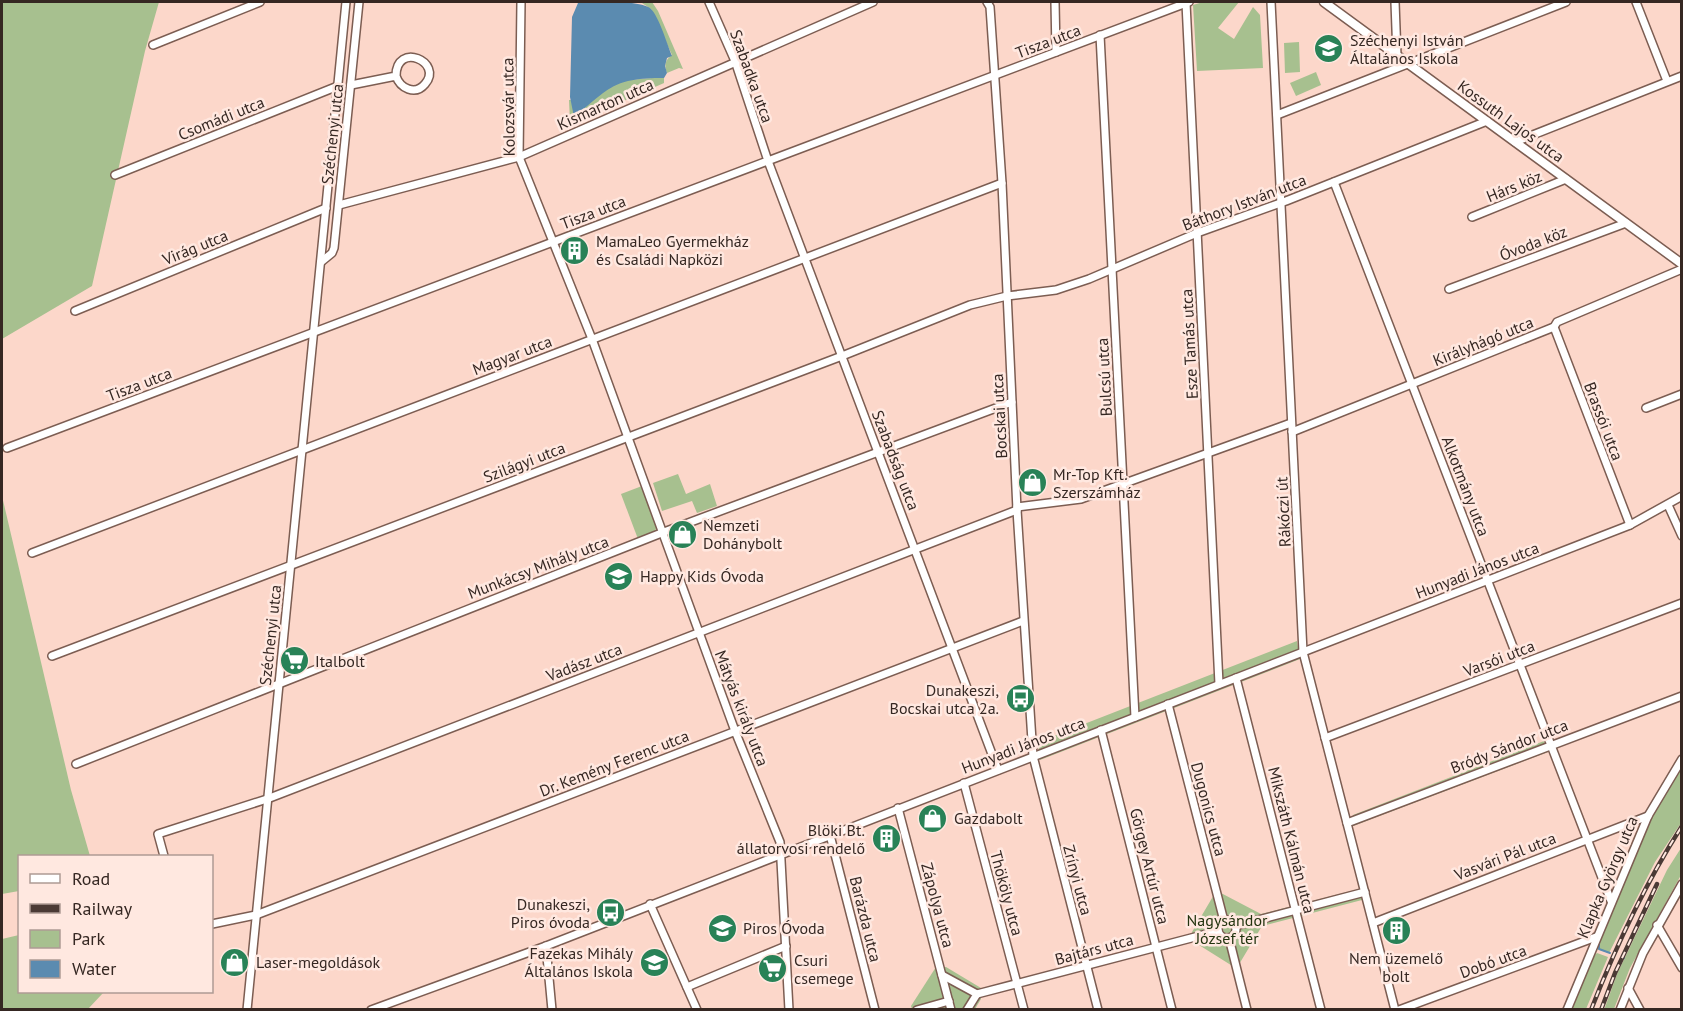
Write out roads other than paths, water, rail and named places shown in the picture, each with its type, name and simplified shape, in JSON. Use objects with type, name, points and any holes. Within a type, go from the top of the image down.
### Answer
[{"type":"street","points":[[153,45],[260,2]]},
{"type":"street","name":"Széchenyi utca","points":[[247,1010],[346,2]]},
{"type":"street","name":"Széchenyi utca","points":[[321,262],[332,254],[334,248],[359,2]]},
{"type":"street","name":"Kolozsvár utca","points":[[521,2],[519,157],[552,242]]},
{"type":"street","name":"Szabadka utca","points":[[709,2],[735,61],[768,160]]},
{"type":"street","name":"Kismarton utca","points":[[339,205],[519,157],[873,2]]},
{"type":"street","name":"Bocskai utca","points":[[987,2],[990,6],[1002,183],[1017,508],[1032,756]]},
{"type":"street","points":[[1055,2],[1056,52]]},
{"type":"street","name":"Tisza utca","points":[[7,448],[1187,2]]},
{"type":"street","name":"Esze Tamás utca","points":[[1187,2],[1219,684]]},
{"type":"street","name":"Rákóczi út","points":[[1271,2],[1303,652],[1372,923],[1397,1010]]},
{"type":"street","name":"Kossuth Lajos utca","points":[[1324,2],[1682,264]]},
{"type":"street","points":[[1395,2],[1397,56]]},
{"type":"street","points":[[1277,115],[1566,2]]},
{"type":"street","points":[[1636,2],[1667,81]]},
{"type":"street","name":"Bulcsú utca","points":[[1100,35],[1135,717]]},
{"type":"street","points":[[412,57],[423,61],[429,70],[429,76],[424,85],[415,90],[400,85],[396,76],[398,65],[412,57]]},
{"type":"street","points":[[351,85],[396,76]]},
{"type":"street","points":[[1515,142],[1682,76]]},
{"type":"street","name":"Csomádi utca","points":[[115,175],[338,86]]},
{"type":"street","name":"Báthory István utca","points":[[1007,296],[1056,290],[1112,270],[1197,233],[1280,203],[1486,121]]},
{"type":"street","name":"Szabadság utca","points":[[768,160],[998,770]]},
{"type":"street","name":"Hárs köz","points":[[1472,217],[1566,179]]},
{"type":"street","name":"Alkotmány utca","points":[[1334,182],[1611,901]]},
{"type":"street","name":"Magyar utca","points":[[32,553],[1002,183]]},
{"type":"street","name":"Virág utca","points":[[75,311],[326,208]]},
{"type":"street","name":"Óvoda köz","points":[[1449,289],[1626,223]]},
{"type":"street","points":[[552,242],[592,339],[628,437]]},
{"type":"street","name":"Királyhágó utca","points":[[1292,432],[1554,327],[1557,322],[1682,269]]},
{"type":"street","name":"Szilágyi utca","points":[[52,656],[842,356],[970,305],[1007,296]]},
{"type":"street","name":"Brassói utca","points":[[1554,327],[1630,525]]},
{"type":"street","points":[[1646,408],[1682,394]]},
{"type":"street","name":"Munkácsy Mihály utca","points":[[76,764],[664,532],[1012,402]]},
{"type":"street","points":[[1017,508],[1081,499],[1292,423]]},
{"type":"street","name":"Mátyás király utca","points":[[628,437],[735,731],[777,836],[789,1010]]},
{"type":"street","name":"Hunyadi János utca","points":[[371,1010],[546,946],[1630,525],[1682,496]]},
{"type":"street","points":[[1668,505],[1682,536]]},
{"type":"street","name":"Vadász utca","points":[[165,855],[158,834],[267,799],[1017,508]]},
{"type":"street","name":"Varsói utca","points":[[1325,738],[1682,603]]},
{"type":"street","name":"Dr. Kemény Ferenc utca","points":[[213,924],[256,915],[1023,621]]},
{"type":"street","name":"Mikszáth Kálmán utca","points":[[1236,678],[1321,1010]]},
{"type":"street","name":"Bródy Sándor utca","points":[[1347,823],[1682,696]]},
{"type":"street","name":"Dugonics utca","points":[[1168,704],[1224,921]]},
{"type":"street","name":"Görgey Artúr utca","points":[[1101,730],[1172,1010]]},
{"type":"street","name":"Zrínyi utca","points":[[1032,756],[1098,1010]]},
{"type":"street","name":"Klapka György utca","points":[[1567,1010],[1648,816],[1682,759]]},
{"type":"street","name":"Thököly utca","points":[[964,783],[1024,1010]]},
{"type":"street","name":"Zápolya utca","points":[[898,808],[951,1010]]},
{"type":"street","name":"Vasvári Pál utca","points":[[1372,923],[1648,816]]},
{"type":"street","name":"Barázda utca","points":[[830,835],[875,1010]]},
{"type":"street","points":[[1620,1010],[1638,961],[1682,884]]},
{"type":"street","points":[[1235,926],[1365,892]]},
{"type":"street","points":[[650,904],[697,1010]]},
{"type":"street","points":[[1224,921],[1230,921],[1235,926],[1235,933],[1229,938],[1221,936],[1218,931],[1224,921]]},
{"type":"street","points":[[1657,925],[1682,968]]},
{"type":"street","name":"Bajtárs utca","points":[[977,994],[1218,931]]},
{"type":"street","name":"Dobó utca","points":[[1397,1010],[1596,937]]},
{"type":"street","points":[[1229,938],[1247,1010]]},
{"type":"street","points":[[546,946],[552,1010]]},
{"type":"street","points":[[687,987],[786,946]]},
{"type":"street","points":[[942,975],[977,994],[967,1010]]},
{"type":"street","points":[[1628,988],[1640,1010]]},
{"type":"street","points":[[917,1010],[949,1001]]},
{"type":"water","points":[[578,3],[627,3],[650,8],[660,24],[672,56],[667,58],[665,66],[667,73],[664,78],[623,82],[605,91],[574,117],[570,97],[572,17]]},
{"type":"waterway","points":[[1599,942],[1599,949],[1610,953]]},
{"type":"railway","points":[[1591,1010],[1632,916],[1682,826]]},
{"type":"railway","points":[[1601,1010],[1615,973],[1657,884]]},
{"type":"place","name":"Széchenyi István Általános Iskola","points":[[1329,49]]},
{"type":"place","name":"MamaLeo Gyermekház és Családi Napközi","points":[[575,250]]},
{"type":"place","name":"Mr-Top Kft. Szerszámház","points":[[1032,483]]},
{"type":"place","name":"Nemzeti Dohánybolt","points":[[682,534]]},
{"type":"place","name":"Happy Kids Óvoda","points":[[619,576]]},
{"type":"place","name":"Italbolt","points":[[294,661]]},
{"type":"place","name":"Dunakeszi, Bocskai utca 2a.","points":[[1020,699]]},
{"type":"place","name":"Gazdabolt","points":[[933,818]]},
{"type":"place","name":"Blöki Bt. állatorvosi rendelő","points":[[886,839]]},
{"type":"place","name":"Dunakeszi, Piros óvoda","points":[[611,913]]},
{"type":"place","name":"Piros Óvoda","points":[[722,928]]},
{"type":"place","name":"Nem üzemelő bolt","points":[[1396,930]]},
{"type":"place","name":"Laser-megoldások","points":[[235,962]]},
{"type":"place","name":"Fazekas Mihály Általános Iskola","points":[[654,962]]},
{"type":"place","name":"Csuri csemege","points":[[773,969]]},
{"type":"park label","name":"Nagysándor József tér","points":[[1227,929]]}]
